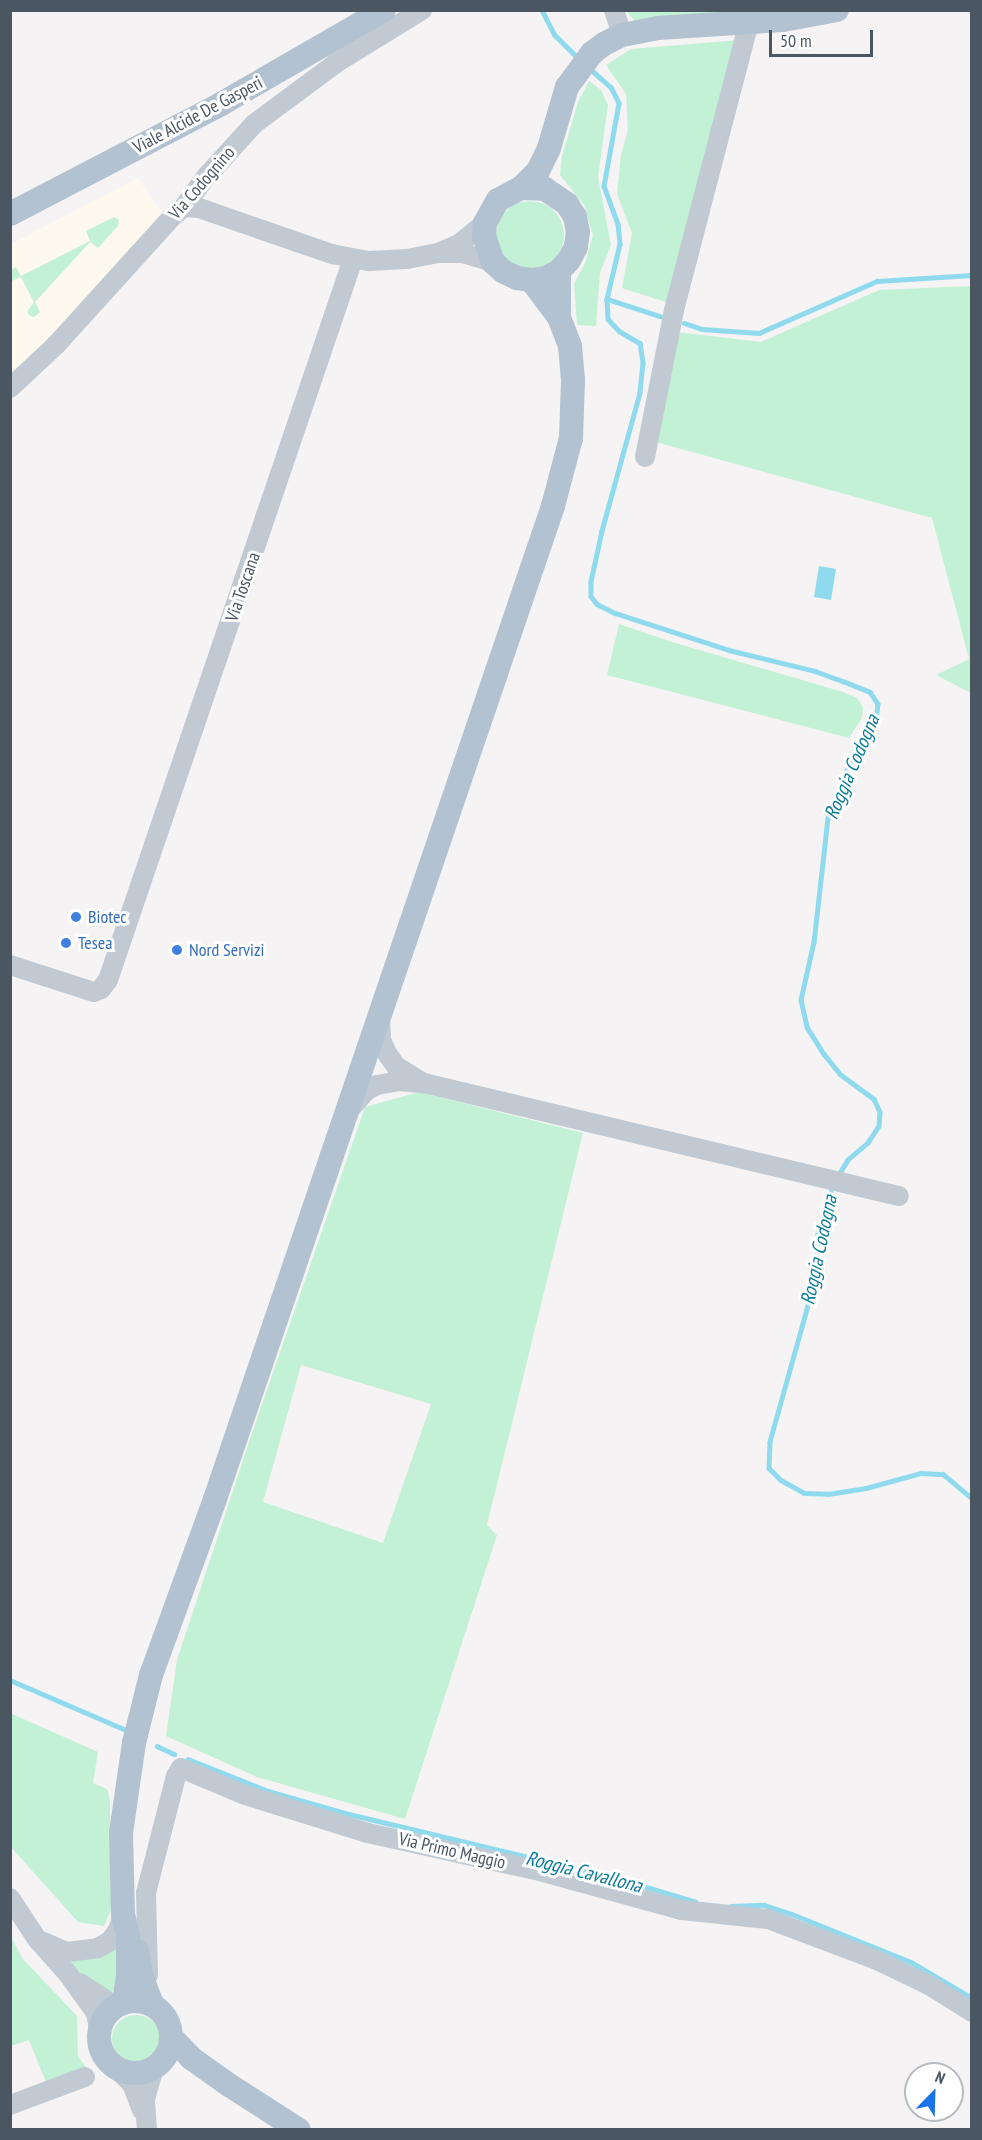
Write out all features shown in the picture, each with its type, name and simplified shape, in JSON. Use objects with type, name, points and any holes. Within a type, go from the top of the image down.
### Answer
[{"type":"main road","name":"Viale Alcide De Gasperi","points":[[10,214],[221,104],[384,10]]},
{"type":"main road","points":[[521,188],[533,187],[556,194],[567,204],[575,217],[578,232],[573,254],[559,271],[546,278],[531,280],[510,275],[493,262],[485,243],[485,223],[498,200],[521,188],[538,171],[549,148],[559,104],[575,73],[592,53],[622,35],[658,28],[748,23],[837,10]]},
{"type":"main road","points":[[549,148],[550,178],[556,194]]},
{"type":"main road","points":[[559,271],[559,318]]},
{"type":"main road","points":[[120,2004],[128,1976],[128,1936],[123,1915],[120,1866],[124,1797],[134,1743],[151,1675],[174,1616],[549,517],[571,438],[570,346],[559,318],[531,280]]},
{"type":"main road","points":[[154,2068],[166,2055],[172,2038],[170,2025],[150,1998],[142,1978],[134,1935],[134,1858],[138,1802],[174,1616]]},
{"type":"main road","points":[[150,1998],[120,2004],[105,2016],[99,2029],[102,2052],[117,2068],[136,2073],[154,2068],[193,2073],[229,2085]]},
{"type":"main road","points":[[172,2038],[191,2058],[299,2130]]},
{"type":"street","name":"Via Codognino","points":[[10,388],[56,345],[173,216],[184,207],[204,179],[254,124],[336,63],[422,10]]},
{"type":"street","points":[[614,10],[622,35]]},
{"type":"street","points":[[645,457],[674,310],[748,23]]},
{"type":"street","points":[[184,207],[199,208],[353,259],[388,261],[438,253],[462,254],[493,262]]},
{"type":"street","points":[[438,253],[459,244],[485,223]]},
{"type":"street","name":"Via Toscana","points":[[10,965],[94,992],[101,989],[108,980],[353,259]]},
{"type":"street","points":[[380,1012],[381,1040],[388,1054],[396,1066],[424,1083]]},
{"type":"street","points":[[345,1115],[356,1100],[377,1084],[399,1081],[424,1083],[899,1196]]},
{"type":"street","name":"Via Primo Maggio","points":[[150,1998],[146,1893],[176,1776],[181,1768],[245,1795],[368,1833],[540,1872],[682,1910],[768,1919],[877,1960],[929,1985],[972,2012]]},
{"type":"street","points":[[10,1898],[37,1939],[68,1974],[96,2013],[99,2029]]},
{"type":"street","points":[[37,1939],[67,1952],[98,1948],[110,1941],[118,1930],[123,1915]]},
{"type":"street","points":[[68,1974],[120,2004]]},
{"type":"street","points":[[117,2068],[132,2084],[146,2125]]},
{"type":"street","points":[[146,2125],[147,2087],[154,2068]]},
{"type":"street","points":[[10,2105],[85,2077]]},
{"type":"shaded area","points":[[138,178],[162,213],[54,333],[11,375],[11,244]]},
{"type":"green space","points":[[626,11],[789,11],[636,22]]},
{"type":"green space","points":[[739,40],[669,303],[622,288],[632,233],[617,194],[621,154],[628,130],[626,94],[606,65],[631,49]]},
{"type":"green space","points":[[589,81],[601,90],[608,105],[598,177],[611,245],[600,273],[596,326],[577,325],[574,284],[585,263],[593,235],[584,205],[560,175],[562,156],[578,102]]},
{"type":"green space","points":[[530,201],[543,204],[554,211],[561,222],[564,235],[561,248],[554,259],[543,266],[530,269],[517,266],[506,259],[499,248],[496,235],[499,222],[506,211],[517,204]]},
{"type":"green space","points":[[114,217],[119,220],[118,226],[98,248],[90,242],[35,302],[40,312],[34,317],[30,316],[27,312],[34,302],[21,277],[12,281],[11,270],[16,267],[21,276],[90,241],[86,231]]},
{"type":"green space","points":[[971,286],[971,693],[936,675],[969,659],[932,518],[652,441],[677,332],[761,342],[879,290]]},
{"type":"green space","points":[[619,624],[672,642],[843,692],[857,698],[863,707],[862,718],[849,738],[607,675]]},
{"type":"green space","points":[[419,1092],[583,1133],[487,1525],[497,1535],[405,1819],[257,1777],[166,1736],[177,1660],[250,1439],[365,1107]],"holes":[[[301,1365],[431,1404],[383,1543],[263,1502]]]},
{"type":"green space","points":[[10,1713],[98,1752],[93,1783],[107,1789],[110,1800],[111,1910],[104,1926],[78,1922],[11,1847]]},
{"type":"green space","points":[[10,1935],[23,1959],[77,2016],[78,2056],[88,2070],[47,2085],[29,2040],[11,2046]]},
{"type":"green space","points":[[116,1945],[123,1975],[111,1994],[78,1973],[63,1956]]},
{"type":"green space","points":[[131,2015],[141,2015],[153,2022],[160,2034],[160,2044],[153,2056],[141,2063],[131,2063],[116,2052],[112,2044],[112,2034],[123,2019]]},
{"type":"water","points":[[819,566],[836,569],[831,600],[814,597]]},
{"type":"waterway","name":"Roggia Codogna","points":[[542,10],[555,35],[578,58]]},
{"type":"waterway","name":"Roggia Codogna","points":[[589,68],[611,87],[619,103],[604,186],[618,224],[620,244],[607,299],[608,319],[619,331],[640,343],[643,363],[640,393],[602,531],[591,582],[591,596],[597,604],[615,613],[729,650],[815,671],[848,683],[870,692],[878,704],[876,721],[853,755],[828,818],[814,942],[801,1000],[807,1027],[824,1054],[840,1074],[874,1099],[880,1112],[879,1126],[868,1143],[848,1160],[839,1175]]},
{"type":"waterway","points":[[684,323],[702,329],[759,333],[877,281],[972,275]]},
{"type":"waterway","points":[[607,299],[660,316]]},
{"type":"waterway","name":"Roggia Codogna","points":[[833,1185],[818,1234],[816,1277],[770,1442],[769,1468],[781,1480],[804,1493],[828,1494],[866,1488],[921,1473],[943,1474],[972,1498]]},
{"type":"waterway","name":"Roggia Cavallona","points":[[10,1680],[126,1730]]},
{"type":"waterway","name":"Roggia Cavallona","points":[[157,1746],[174,1754]]},
{"type":"waterway","name":"Roggia Cavallona","points":[[188,1759],[268,1791],[349,1814],[620,1879],[696,1902]]},
{"type":"waterway","name":"Roggia Cavallona","points":[[731,1906],[764,1905],[792,1914],[911,1962],[972,1998]]},
{"type":"place","name":"Biotec","points":[[76,917]]},
{"type":"place","name":"Tesea","points":[[66,943]]},
{"type":"place","name":"Nord Servizi","points":[[177,950]]}]
